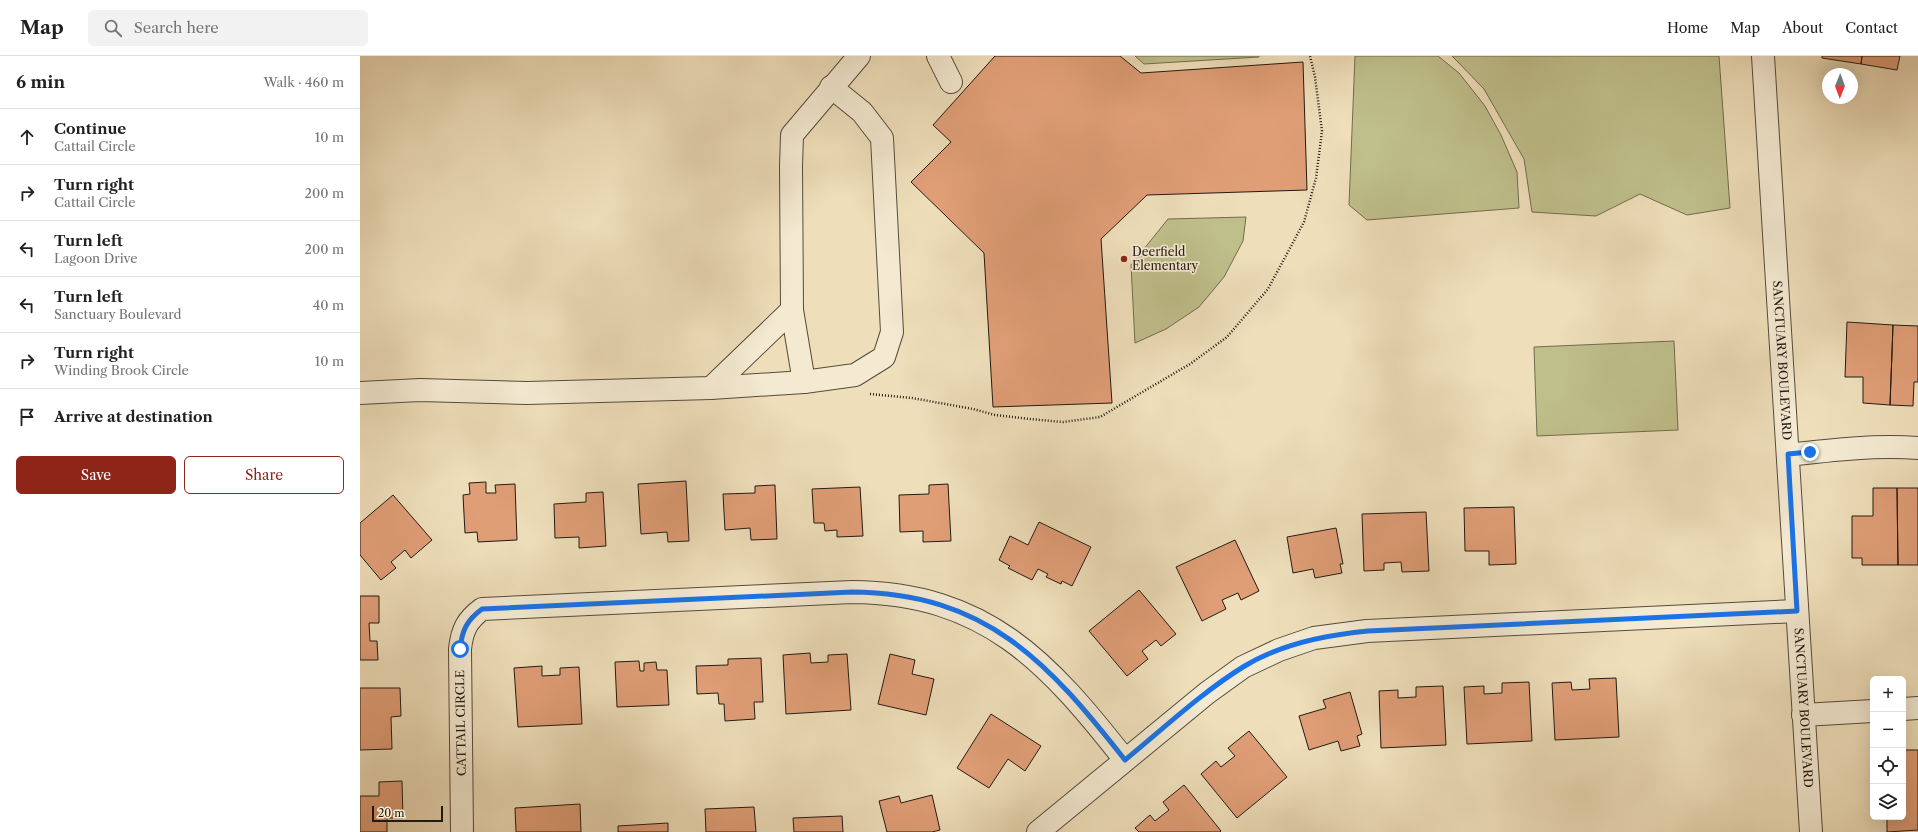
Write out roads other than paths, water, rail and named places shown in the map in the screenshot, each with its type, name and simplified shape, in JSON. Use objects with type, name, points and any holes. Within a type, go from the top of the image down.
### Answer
[{"type":"street","points":[[804,382],[792,310],[792,135],[831,87],[859,56]]},
{"type":"street","points":[[938,56],[951,82]]},
{"type":"street","name":"SANCTUARY BOULEVARD","points":[[1763,56],[1811,832]]},
{"type":"street","points":[[360,393],[420,390],[527,394],[711,388],[804,382],[855,375],[884,357],[892,332],[882,138],[862,112],[831,87]]},
{"type":"street","points":[[711,388],[792,310]]},
{"type":"street","points":[[1788,454],[1898,447],[1918,448]]},
{"type":"street","name":"CATTAIL CIRCLE","points":[[462,832],[461,634],[466,623],[482,609],[852,592],[883,592],[912,597],[956,610],[990,626],[1031,654],[1069,692],[1125,760]]},
{"type":"street","points":[[1038,832],[1207,693],[1243,667],[1279,650],[1314,638],[1368,631],[1797,611]]},
{"type":"street","points":[[1906,709],[1918,708]]},
{"type":"street","points":[[1804,715],[1870,711]]},
{"type":"place","name":"Deerfield Elementary","points":[[1124,259]]}]
